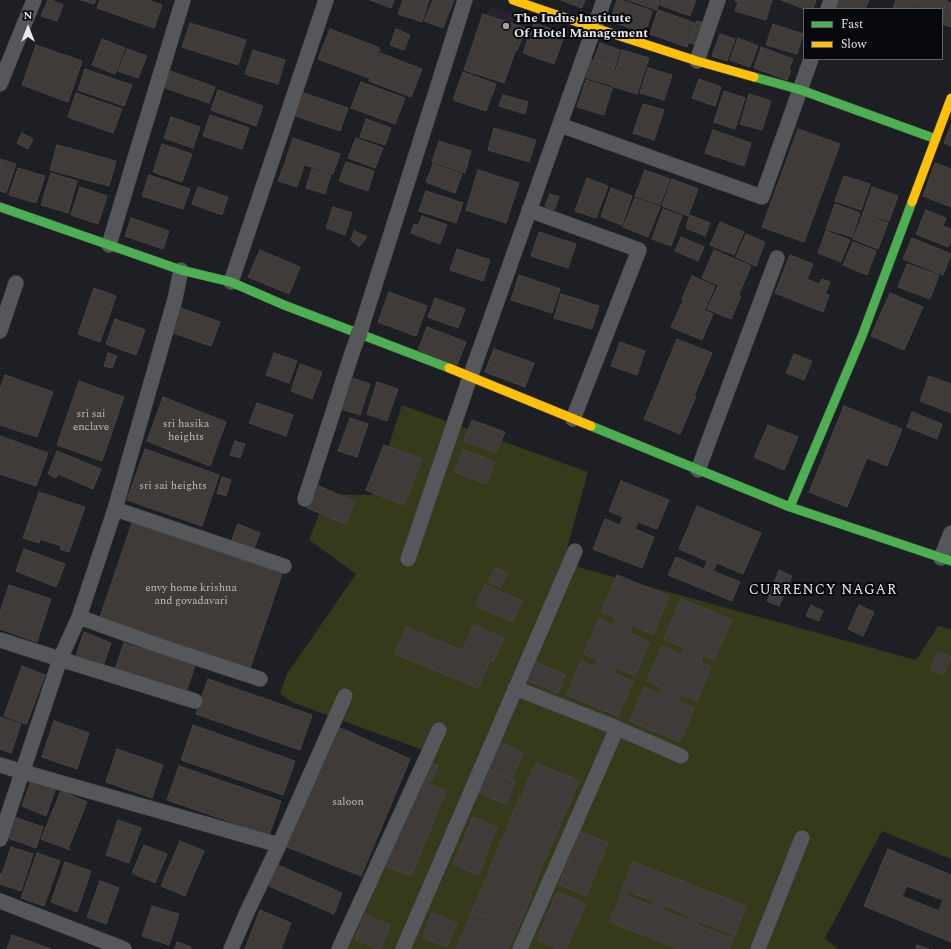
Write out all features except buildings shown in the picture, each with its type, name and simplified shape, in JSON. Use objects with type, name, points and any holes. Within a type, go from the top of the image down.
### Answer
[{"type":"street","points":[[0,84],[34,0]]},
{"type":"street","points":[[109,245],[183,0]]},
{"type":"street","points":[[231,282],[326,0]]},
{"type":"street","points":[[305,499],[352,353],[360,333],[465,0]]},
{"type":"street","points":[[513,0],[697,61],[801,90],[936,139]]},
{"type":"street","points":[[408,559],[604,0]]},
{"type":"street","points":[[697,61],[718,0]]},
{"type":"street","points":[[560,125],[762,197],[811,60]]},
{"type":"street","points":[[790,507],[862,336],[951,98]]},
{"type":"street","points":[[0,207],[109,245],[180,275],[231,282],[284,305],[360,333],[470,380],[573,419],[790,507],[946,560],[951,533]]},
{"type":"street","points":[[530,210],[639,250],[573,419]]},
{"type":"street","points":[[698,470],[777,258]]},
{"type":"street","points":[[0,839],[60,659],[79,617],[115,509],[175,299],[180,275]]},
{"type":"street","points":[[0,330],[16,283]]},
{"type":"street","points":[[115,509],[284,566]]},
{"type":"street","points":[[402,949],[575,551]]},
{"type":"street","points":[[79,617],[260,679]]},
{"type":"street","points":[[0,640],[195,700]]},
{"type":"street","points":[[515,688],[617,728],[681,756]]},
{"type":"street","points":[[231,949],[345,696]]},
{"type":"street","points":[[520,949],[617,728]]},
{"type":"street","points":[[339,949],[438,730]]},
{"type":"street","points":[[0,765],[279,845]]},
{"type":"street","points":[[758,949],[802,838]]},
{"type":"street","points":[[0,902],[124,949]]},
{"type":"shaded area","name":"The Indus Institute Of Hotel Management","points":[[490,6],[532,21],[523,46],[481,32]]},
{"type":"green space","points":[[402,405],[588,472],[563,563],[916,660],[938,626],[951,629],[951,859],[882,831],[825,938],[838,949],[332,949],[423,750],[291,702],[280,693],[287,674],[356,574],[309,540],[327,494],[372,495]]},
{"type":"traffic: fast","points":[[754,77],[801,90],[936,139]]},
{"type":"traffic: fast","points":[[790,507],[862,336],[912,202]]},
{"type":"traffic: fast","points":[[0,207],[181,270],[231,282],[284,305],[449,368]]},
{"type":"traffic: fast","points":[[591,426],[790,507],[951,561]]},
{"type":"traffic: slow","points":[[513,0],[697,61],[754,77]]},
{"type":"traffic: slow","points":[[912,202],[951,98]]},
{"type":"traffic: slow","points":[[449,368],[591,426]]},
{"type":"place","name":"The Indus Institute Of Hotel Management","points":[[506,26]]},
{"type":"district","name":"CURRENCY NAGAR","points":[[823,591]]}]
